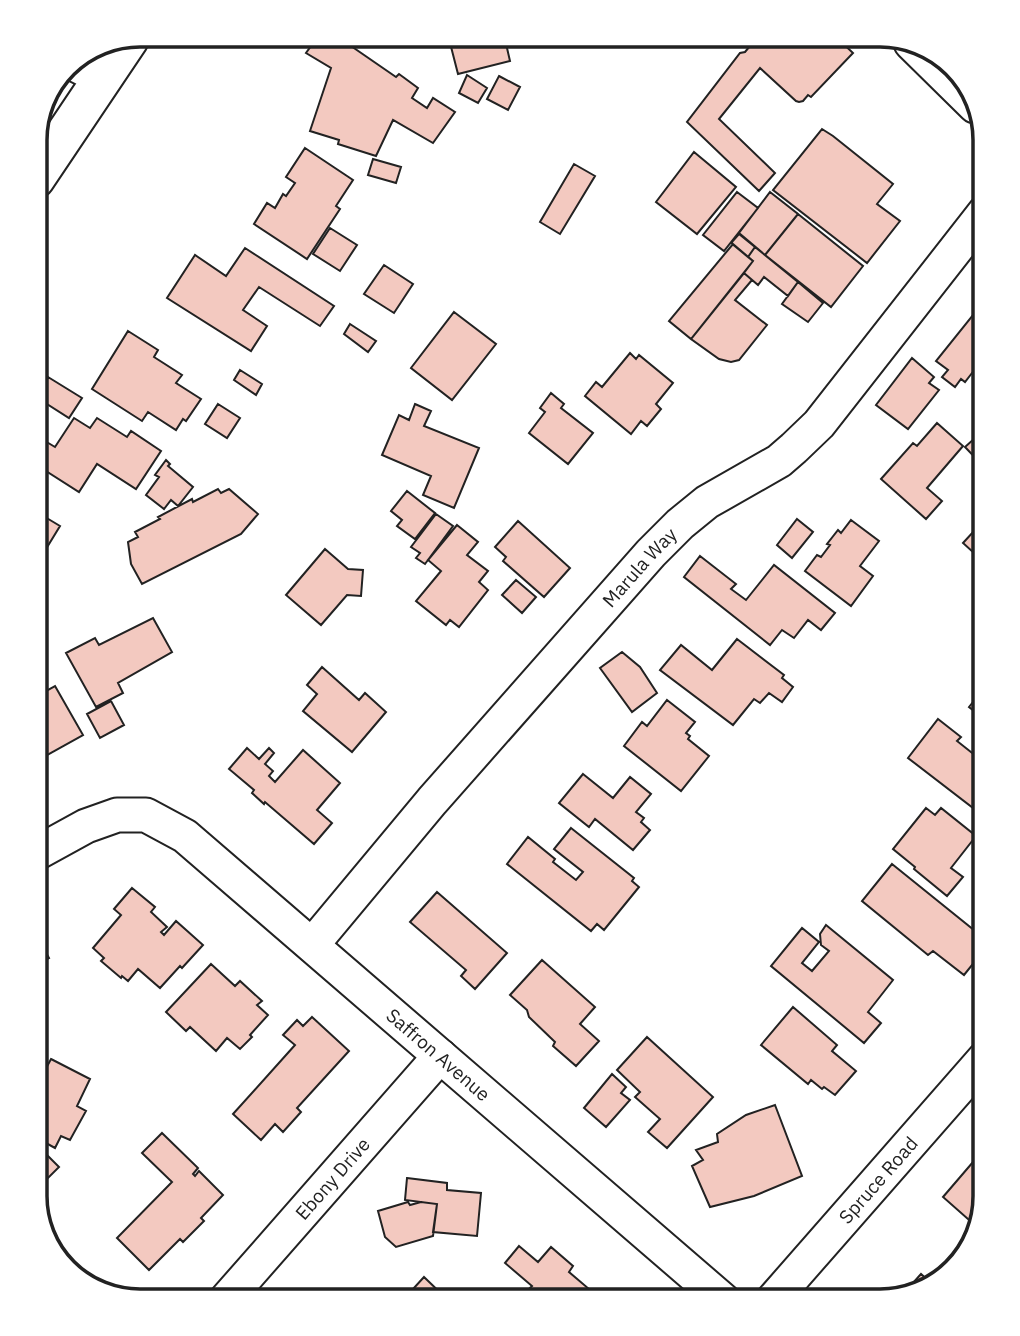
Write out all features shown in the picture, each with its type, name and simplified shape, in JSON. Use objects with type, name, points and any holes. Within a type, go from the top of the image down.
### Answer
[{"type":"main road","points":[[47,162],[124,49]]},
{"type":"street","points":[[931,63],[957,89]]},
{"type":"street","points":[[82,68],[104,79]]},
{"type":"street","name":"Marula Way","points":[[312,945],[432,801],[651,553],[707,502],[779,461],[819,424],[973,227]]},
{"type":"street","name":"Saffron Avenue","points":[[47,847],[86,826],[117,815],[146,815],[185,836],[710,1289]]},
{"type":"street","name":"Ebony Drive","points":[[236,1289],[440,1056]]},
{"type":"street","name":"Spruce Road","points":[[783,1289],[973,1072]]},
{"type":"building","points":[[310,47],[352,47],[396,77],[399,74],[418,88],[412,98],[427,108],[433,98],[455,112],[433,143],[393,120],[376,156],[338,144],[339,140],[310,131],[331,68],[306,53]]},
{"type":"building","points":[[451,47],[507,47],[510,61],[458,74]]},
{"type":"building","points":[[749,47],[847,47],[853,53],[811,97],[808,95],[799,102],[760,68],[719,119],[775,173],[759,191],[687,122],[740,53]]},
{"type":"building","points":[[467,75],[487,88],[478,103],[459,93]]},
{"type":"building","points":[[499,76],[520,87],[508,110],[487,99]]},
{"type":"building","points":[[822,129],[893,184],[877,204],[900,221],[867,263],[773,190]]},
{"type":"building","points":[[305,148],[353,180],[336,206],[340,209],[307,259],[254,224],[267,203],[275,208],[283,194],[286,196],[295,183],[286,177]]},
{"type":"building","points":[[694,152],[736,187],[697,234],[656,202]]},
{"type":"building","points":[[373,159],[401,167],[396,183],[368,175]]},
{"type":"building","points":[[574,164],[595,176],[560,234],[540,222]]},
{"type":"building","points":[[737,192],[758,208],[724,251],[703,235]]},
{"type":"building","points":[[770,192],[798,214],[765,255],[739,233]]},
{"type":"building","points":[[798,214],[863,266],[831,307],[765,255]]},
{"type":"building","points":[[330,228],[357,245],[340,271],[313,254]]},
{"type":"building","points":[[739,234],[755,247],[748,257],[731,243]]},
{"type":"building","points":[[733,244],[753,261],[691,339],[669,321]]},
{"type":"building","points":[[755,247],[798,282],[788,296],[764,277],[758,285],[744,273],[753,261],[748,257]]},
{"type":"building","points":[[245,248],[334,306],[320,326],[259,287],[243,310],[267,326],[251,351],[167,298],[195,255],[226,276]]},
{"type":"building","points":[[384,265],[413,284],[394,313],[364,294]]},
{"type":"building","points":[[744,273],[752,280],[735,300],[767,325],[739,360],[731,362],[719,359],[691,339]]},
{"type":"building","points":[[798,282],[823,303],[808,322],[782,304]]},
{"type":"building","points":[[454,312],[496,344],[452,400],[411,368]]},
{"type":"building","points":[[973,315],[973,374],[965,382],[961,379],[955,387],[942,377],[948,370],[936,361]]},
{"type":"building","points":[[350,324],[376,341],[368,352],[344,334]]},
{"type":"building","points":[[128,331],[158,350],[154,357],[182,375],[176,383],[201,399],[186,421],[183,419],[176,430],[148,412],[142,421],[92,389]]},
{"type":"building","points":[[630,353],[636,359],[639,355],[673,383],[656,404],[661,409],[647,426],[641,421],[631,434],[585,396],[596,382],[602,387]]},
{"type":"building","points":[[912,358],[934,377],[929,383],[939,390],[908,429],[876,405]]},
{"type":"building","points":[[240,370],[262,384],[256,395],[234,380]]},
{"type":"building","points":[[47,379],[82,398],[69,418],[47,404]]},
{"type":"building","points":[[551,393],[564,404],[561,408],[593,433],[568,464],[529,433],[545,412],[540,408]]},
{"type":"building","points":[[218,404],[240,418],[227,438],[205,424]]},
{"type":"building","points":[[415,404],[431,411],[424,426],[479,448],[454,508],[423,495],[431,476],[382,455],[399,415],[409,420]]},
{"type":"building","points":[[74,418],[90,428],[97,418],[127,437],[131,431],[161,451],[136,489],[97,464],[79,492],[47,472],[47,442],[55,447]]},
{"type":"building","points":[[937,423],[963,446],[927,488],[942,501],[926,519],[881,479],[913,443],[917,446]]},
{"type":"building","points":[[973,440],[973,455],[965,447]]},
{"type":"building","points":[[166,460],[170,464],[168,466],[193,487],[178,506],[171,500],[164,509],[146,495],[159,477],[155,475]]},
{"type":"building","points":[[218,489],[221,493],[229,489],[258,514],[241,534],[142,584],[131,564],[128,542],[138,537],[135,532],[192,499],[193,502]]},
{"type":"building","points":[[407,491],[435,513],[415,539],[397,526],[402,520],[391,511]]},
{"type":"building","points":[[436,514],[453,526],[425,564],[416,558],[420,553],[411,547]]},
{"type":"building","points":[[47,518],[60,526],[47,547]]},
{"type":"building","points":[[797,519],[813,532],[792,558],[777,545]]},
{"type":"building","points":[[851,520],[879,541],[860,566],[873,576],[851,606],[805,571],[817,555],[821,557],[838,530],[841,533]]},
{"type":"building","points":[[518,521],[570,568],[544,597],[503,561],[506,557],[495,547]]},
{"type":"building","points":[[457,525],[478,542],[467,555],[488,571],[479,582],[488,590],[459,627],[450,620],[446,625],[416,601],[441,571],[428,560]]},
{"type":"building","points":[[973,532],[973,552],[963,543]]},
{"type":"building","points":[[325,549],[348,569],[363,570],[361,596],[347,595],[321,625],[286,595]]},
{"type":"building","points":[[700,556],[736,584],[731,589],[746,600],[774,565],[835,613],[821,630],[808,620],[794,638],[782,630],[770,645],[684,577]]},
{"type":"building","points":[[516,580],[536,597],[522,613],[502,595]]},
{"type":"building","points":[[153,618],[172,652],[118,683],[123,693],[96,707],[66,653],[95,638],[99,645]]},
{"type":"building","points":[[737,639],[784,675],[782,678],[793,687],[782,702],[769,693],[760,703],[754,699],[733,725],[660,670],[681,645],[712,670]]},
{"type":"building","points":[[622,652],[640,667],[657,693],[632,712],[600,668]]},
{"type":"building","points":[[322,667],[359,700],[365,693],[386,712],[352,752],[303,711],[317,694],[307,685]]},
{"type":"building","points":[[55,686],[83,735],[47,755],[47,690]]},
{"type":"building","points":[[667,700],[695,722],[686,733],[690,736],[688,739],[709,756],[681,791],[624,746],[642,722],[647,726]]},
{"type":"building","points":[[111,701],[124,725],[100,738],[87,714]]},
{"type":"building","points":[[938,719],[961,737],[957,741],[973,754],[973,808],[908,758]]},
{"type":"building","points":[[247,748],[259,759],[269,748],[274,753],[265,764],[273,771],[269,776],[275,782],[303,750],[340,783],[317,810],[332,823],[314,844],[265,802],[264,804],[252,793],[254,790],[229,769]]},
{"type":"building","points":[[583,774],[613,798],[630,777],[651,794],[636,812],[644,818],[641,822],[650,830],[633,850],[595,819],[589,827],[559,803]]},
{"type":"building","points":[[926,808],[935,815],[941,808],[973,834],[973,840],[951,868],[963,877],[947,896],[893,849]]},
{"type":"building","points":[[571,828],[634,878],[632,881],[639,887],[604,930],[597,924],[591,931],[507,864],[528,837],[576,880],[583,872],[554,849]]},
{"type":"building","points":[[892,864],[973,929],[973,964],[964,975],[933,951],[928,955],[862,901]]},
{"type":"building","points":[[132,888],[155,907],[151,912],[167,927],[161,932],[164,935],[176,921],[203,945],[160,988],[138,969],[128,981],[122,976],[121,978],[101,961],[104,958],[93,948],[121,915],[114,909]]},
{"type":"building","points":[[437,892],[507,953],[475,989],[461,976],[466,970],[410,922]]},
{"type":"building","points":[[826,925],[893,980],[868,1012],[881,1023],[864,1043],[771,966],[802,928],[819,942],[802,963],[812,971],[829,951],[821,945],[820,934]]},
{"type":"building","points":[[542,960],[595,1007],[580,1024],[599,1041],[576,1066],[553,1046],[555,1042],[510,995]]},
{"type":"building","points":[[211,964],[235,986],[240,981],[262,1001],[257,1005],[268,1015],[240,1049],[227,1038],[216,1051],[190,1027],[186,1031],[166,1012]]},
{"type":"building","points":[[793,1007],[837,1045],[832,1051],[856,1071],[835,1095],[811,1080],[808,1084],[761,1045]]},
{"type":"building","points":[[312,1017],[349,1051],[297,1108],[301,1112],[283,1132],[275,1124],[261,1140],[233,1114],[295,1045],[283,1035],[297,1020],[303,1026]]},
{"type":"building","points":[[647,1037],[713,1097],[667,1148],[648,1132],[660,1119],[635,1097],[640,1092],[617,1070]]},
{"type":"building","points":[[51,1059],[90,1079],[77,1106],[86,1111],[70,1140],[61,1136],[55,1148],[47,1144],[47,1066]]},
{"type":"building","points":[[612,1074],[626,1087],[621,1093],[630,1100],[606,1127],[584,1108]]},
{"type":"building","points":[[775,1105],[802,1176],[754,1196],[710,1207],[692,1166],[703,1160],[696,1150],[718,1142],[717,1134],[746,1115]]},
{"type":"building","points":[[162,1133],[198,1168],[193,1174],[195,1176],[199,1171],[223,1195],[201,1218],[204,1221],[183,1242],[180,1239],[149,1270],[117,1238],[172,1182],[142,1153]]},
{"type":"building","points":[[47,1155],[59,1167],[47,1177]]},
{"type":"building","points":[[973,1162],[970,1221],[943,1197]]},
{"type":"building","points":[[407,1178],[447,1183],[447,1190],[481,1193],[477,1236],[433,1232],[437,1204],[405,1200]]},
{"type":"building","points":[[408,1202],[410,1205],[421,1202],[437,1204],[433,1236],[396,1247],[385,1237],[378,1211]]},
{"type":"building","points":[[519,1246],[538,1262],[551,1247],[573,1266],[569,1272],[589,1289],[529,1289],[532,1286],[505,1263]]},
{"type":"building","points":[[424,1277],[436,1289],[413,1289]]}]
